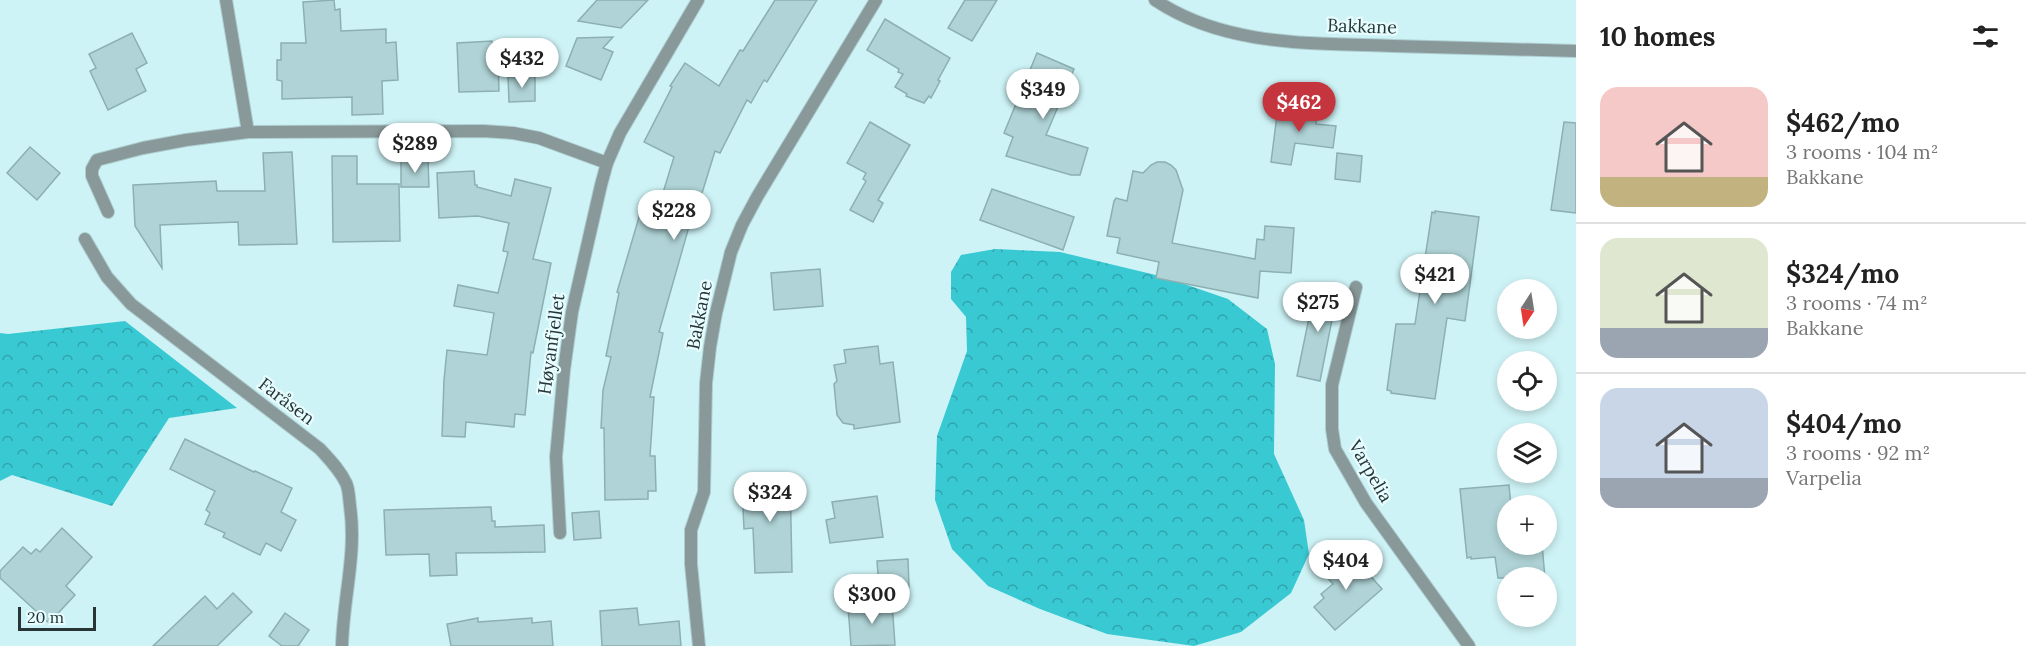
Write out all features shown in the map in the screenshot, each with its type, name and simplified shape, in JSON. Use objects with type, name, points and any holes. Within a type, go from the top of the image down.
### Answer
[{"type":"street","points":[[226,0],[248,132]]},
{"type":"street","name":"Høyanfjellet","points":[[560,533],[556,458],[565,363],[572,312],[607,163],[620,133],[698,0]]},
{"type":"street","name":"Bakkane","points":[[699,646],[691,564],[691,530],[704,492],[706,383],[710,347],[731,252],[757,197],[876,0]]},
{"type":"street","name":"Bakkane","points":[[1155,0],[1184,16],[1253,38],[1309,43],[1576,51]]},
{"type":"street","points":[[108,212],[92,176],[98,160],[143,148],[248,132],[483,131],[513,133],[539,138],[607,163]]},
{"type":"street","name":"Faråsen","points":[[85,239],[106,277],[131,304],[320,449],[336,467],[347,485],[353,547],[342,646]]},
{"type":"street","name":"Varpelia","points":[[1356,287],[1332,385],[1332,429],[1335,449],[1366,503],[1469,646]]},
{"type":"green space","points":[[995,249],[1060,252],[1164,277],[1228,299],[1267,329],[1275,364],[1274,454],[1304,520],[1309,554],[1291,593],[1241,632],[1194,646],[1107,634],[1040,609],[988,586],[952,549],[935,500],[937,436],[967,351],[966,317],[951,299],[951,272],[961,255]]},
{"type":"green space","points":[[125,321],[237,408],[169,418],[112,506],[12,475],[0,481],[0,333]]},
{"type":"building","points":[[334,0],[335,10],[340,9],[341,31],[386,29],[386,43],[396,42],[398,80],[382,81],[383,114],[352,115],[352,97],[282,99],[282,81],[277,80],[277,60],[281,60],[281,43],[306,43],[303,2]]},
{"type":"building","points":[[597,0],[648,0],[621,28],[578,21]]},
{"type":"building","points":[[775,0],[817,0],[767,82],[764,80],[751,103],[747,100],[720,153],[715,151],[699,203],[696,202],[659,332],[663,333],[650,397],[654,397],[650,456],[655,456],[656,491],[648,491],[648,499],[605,500],[604,428],[601,428],[603,390],[611,357],[606,356],[619,293],[617,292],[642,207],[657,212],[674,157],[644,142],[672,87],[670,86],[685,63],[719,86],[740,50],[743,51]]},
{"type":"building","points":[[965,0],[997,0],[972,41],[948,28]]},
{"type":"building","points":[[885,19],[950,58],[931,98],[929,96],[924,103],[906,96],[907,94],[895,87],[903,74],[898,72],[899,69],[867,50]]},
{"type":"building","points":[[132,33],[147,63],[136,69],[146,91],[108,110],[90,71],[96,68],[89,54]]},
{"type":"building","points":[[613,37],[603,48],[613,52],[601,80],[566,66],[577,38]]},
{"type":"building","points":[[492,41],[493,57],[498,58],[499,91],[459,92],[457,43]]},
{"type":"building","points":[[1037,53],[1074,69],[1046,135],[1088,148],[1080,175],[1071,175],[1006,156],[1013,137],[1004,133]]},
{"type":"building","points":[[535,76],[535,101],[509,102],[508,77]]},
{"type":"building","points":[[1278,107],[1317,111],[1316,124],[1336,126],[1333,148],[1295,143],[1291,165],[1271,162]]},
{"type":"building","points":[[870,122],[910,145],[878,200],[883,203],[873,222],[850,210],[866,181],[863,179],[866,173],[847,163]]},
{"type":"building","points":[[1564,122],[1576,123],[1576,213],[1551,210]]},
{"type":"building","points":[[30,147],[60,173],[37,200],[7,173]]},
{"type":"building","points":[[292,152],[297,244],[239,245],[238,222],[160,225],[162,268],[135,226],[133,185],[216,181],[217,191],[265,191],[263,153]]},
{"type":"building","points":[[1337,153],[1362,156],[1360,182],[1335,179]]},
{"type":"building","points":[[332,156],[357,156],[357,184],[399,184],[400,241],[333,242]]},
{"type":"building","points":[[401,161],[428,161],[429,187],[401,187]]},
{"type":"building","points":[[1157,162],[1165,162],[1176,170],[1183,190],[1172,243],[1255,259],[1257,239],[1264,240],[1265,226],[1294,228],[1291,273],[1260,271],[1258,298],[1156,278],[1159,262],[1117,253],[1120,238],[1107,236],[1114,201],[1116,198],[1127,201],[1133,171],[1143,173]]},
{"type":"building","points":[[474,171],[477,187],[511,196],[515,179],[551,188],[533,259],[551,263],[533,353],[531,352],[525,415],[515,414],[514,427],[466,422],[465,437],[442,436],[447,350],[487,355],[494,313],[454,306],[458,285],[498,293],[508,252],[503,251],[509,223],[478,216],[439,218],[437,173]]},
{"type":"building","points":[[992,189],[1074,217],[1063,250],[980,220]]},
{"type":"building","points":[[1435,211],[1479,217],[1465,321],[1447,318],[1435,399],[1391,393],[1387,390],[1396,324],[1415,324],[1432,212],[1435,213]]},
{"type":"building","points":[[820,269],[823,306],[774,310],[771,273]]},
{"type":"building","points":[[1316,284],[1338,289],[1320,381],[1297,376]]},
{"type":"building","points":[[878,346],[880,364],[893,362],[900,422],[854,429],[854,425],[843,423],[837,415],[834,384],[837,381],[834,365],[846,363],[844,350]]},
{"type":"building","points":[[185,439],[292,488],[281,512],[296,520],[281,551],[266,543],[260,555],[223,537],[225,533],[205,524],[210,513],[206,510],[215,491],[170,469]]},
{"type":"building","points":[[790,475],[792,572],[755,573],[753,528],[744,529],[742,489],[757,489],[757,477]]},
{"type":"building","points":[[1509,485],[1510,495],[1497,495],[1497,555],[1543,555],[1544,567],[1497,567],[1497,571],[1495,557],[1467,558],[1460,489]]},
{"type":"building","points":[[877,496],[883,537],[830,543],[826,520],[835,518],[832,502]]},
{"type":"building","points":[[491,507],[495,527],[544,525],[545,552],[456,553],[457,575],[430,576],[429,554],[386,555],[384,510]]},
{"type":"building","points":[[599,511],[601,538],[574,540],[572,513]]},
{"type":"building","points":[[62,528],[92,557],[66,586],[75,595],[49,623],[0,578],[0,571],[23,547],[31,554],[36,549],[40,552]]},
{"type":"building","points":[[1349,552],[1382,589],[1335,630],[1314,607],[1324,598],[1321,594],[1333,584],[1324,574]]},
{"type":"building","points":[[908,559],[909,587],[879,588],[877,561]]},
{"type":"building","points":[[233,593],[252,612],[217,646],[153,646],[205,596],[217,609]]},
{"type":"building","points":[[892,602],[895,645],[851,646],[848,606]]},
{"type":"building","points":[[637,608],[639,625],[679,621],[681,646],[602,646],[600,611]]},
{"type":"building","points":[[285,613],[309,630],[298,646],[282,646],[269,636]]},
{"type":"building","points":[[478,618],[478,622],[532,618],[532,623],[551,621],[553,646],[451,646],[447,624]]}]
